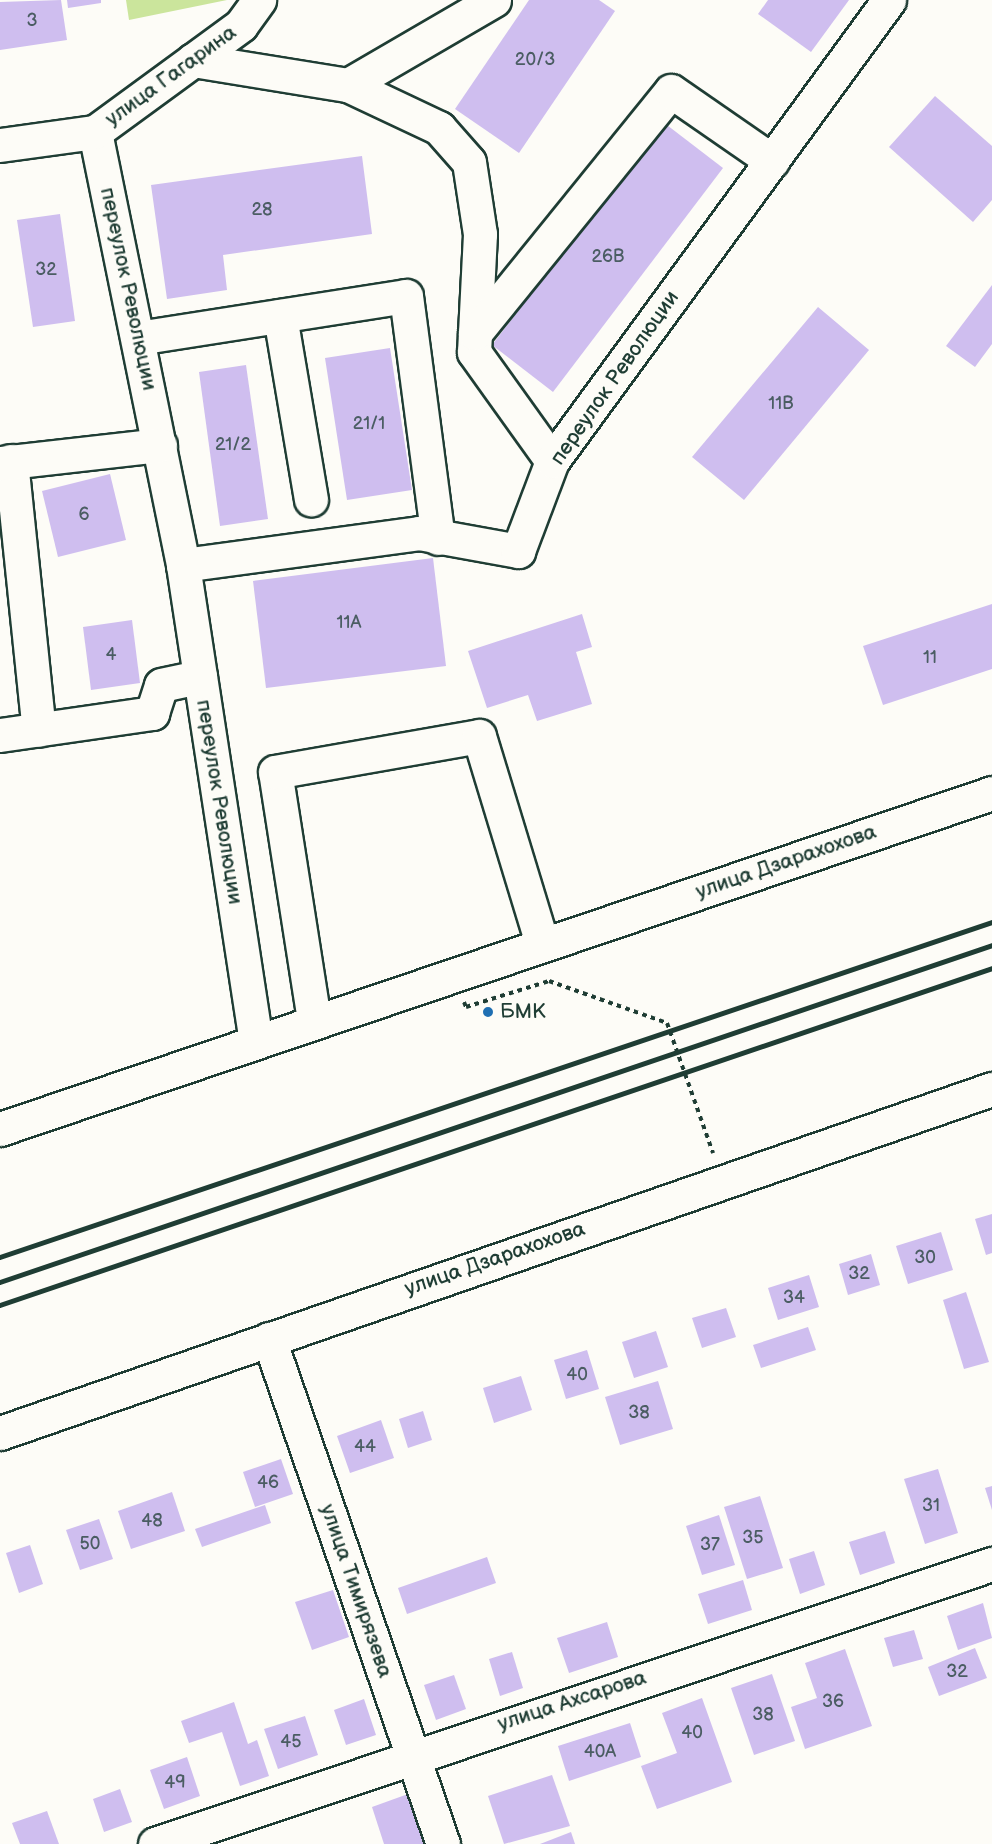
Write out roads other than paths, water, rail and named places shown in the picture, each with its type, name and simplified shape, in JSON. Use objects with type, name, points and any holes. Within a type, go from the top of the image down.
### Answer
[{"type":"street","name":"улица Гагарина","points":[[0,145],[95,132],[241,25],[259,0]]},
{"type":"street","points":[[348,85],[494,0]]},
{"type":"street","name":"переулок Революции","points":[[183,565],[419,533],[518,551],[552,461],[889,0]]},
{"type":"street","points":[[193,60],[348,85],[439,128],[469,162],[480,234],[474,352],[552,461]]},
{"type":"street","points":[[475,333],[671,91],[772,161]]},
{"type":"street","name":"переулок Революции","points":[[95,132],[183,565],[256,1040]]},
{"type":"street","points":[[138,338],[406,296],[438,538]]},
{"type":"street","points":[[280,316],[311,499]]},
{"type":"street","points":[[39,730],[5,462],[160,445]]},
{"type":"street","points":[[0,735],[152,713],[161,685],[200,677]]},
{"type":"street","points":[[314,1020],[275,772],[479,736],[542,944]]},
{"type":"street","name":"улица Дзарахохова","points":[[0,1129],[455,971],[992,793]]},
{"type":"street","name":"улица Дзарахохова","points":[[0,1433],[722,1179],[992,1089]]},
{"type":"street","name":"улица Тимирязева","points":[[269,1339],[442,1844]]},
{"type":"street","name":"улица Ахсарова","points":[[155,1844],[412,1754],[992,1564]]},
{"type":"railway","points":[[0,1257],[992,922]]},
{"type":"railway","points":[[0,1282],[992,945]]},
{"type":"railway","points":[[0,1305],[992,968]]},
{"type":"place","name":"БМК","points":[[488,1012]]}]
